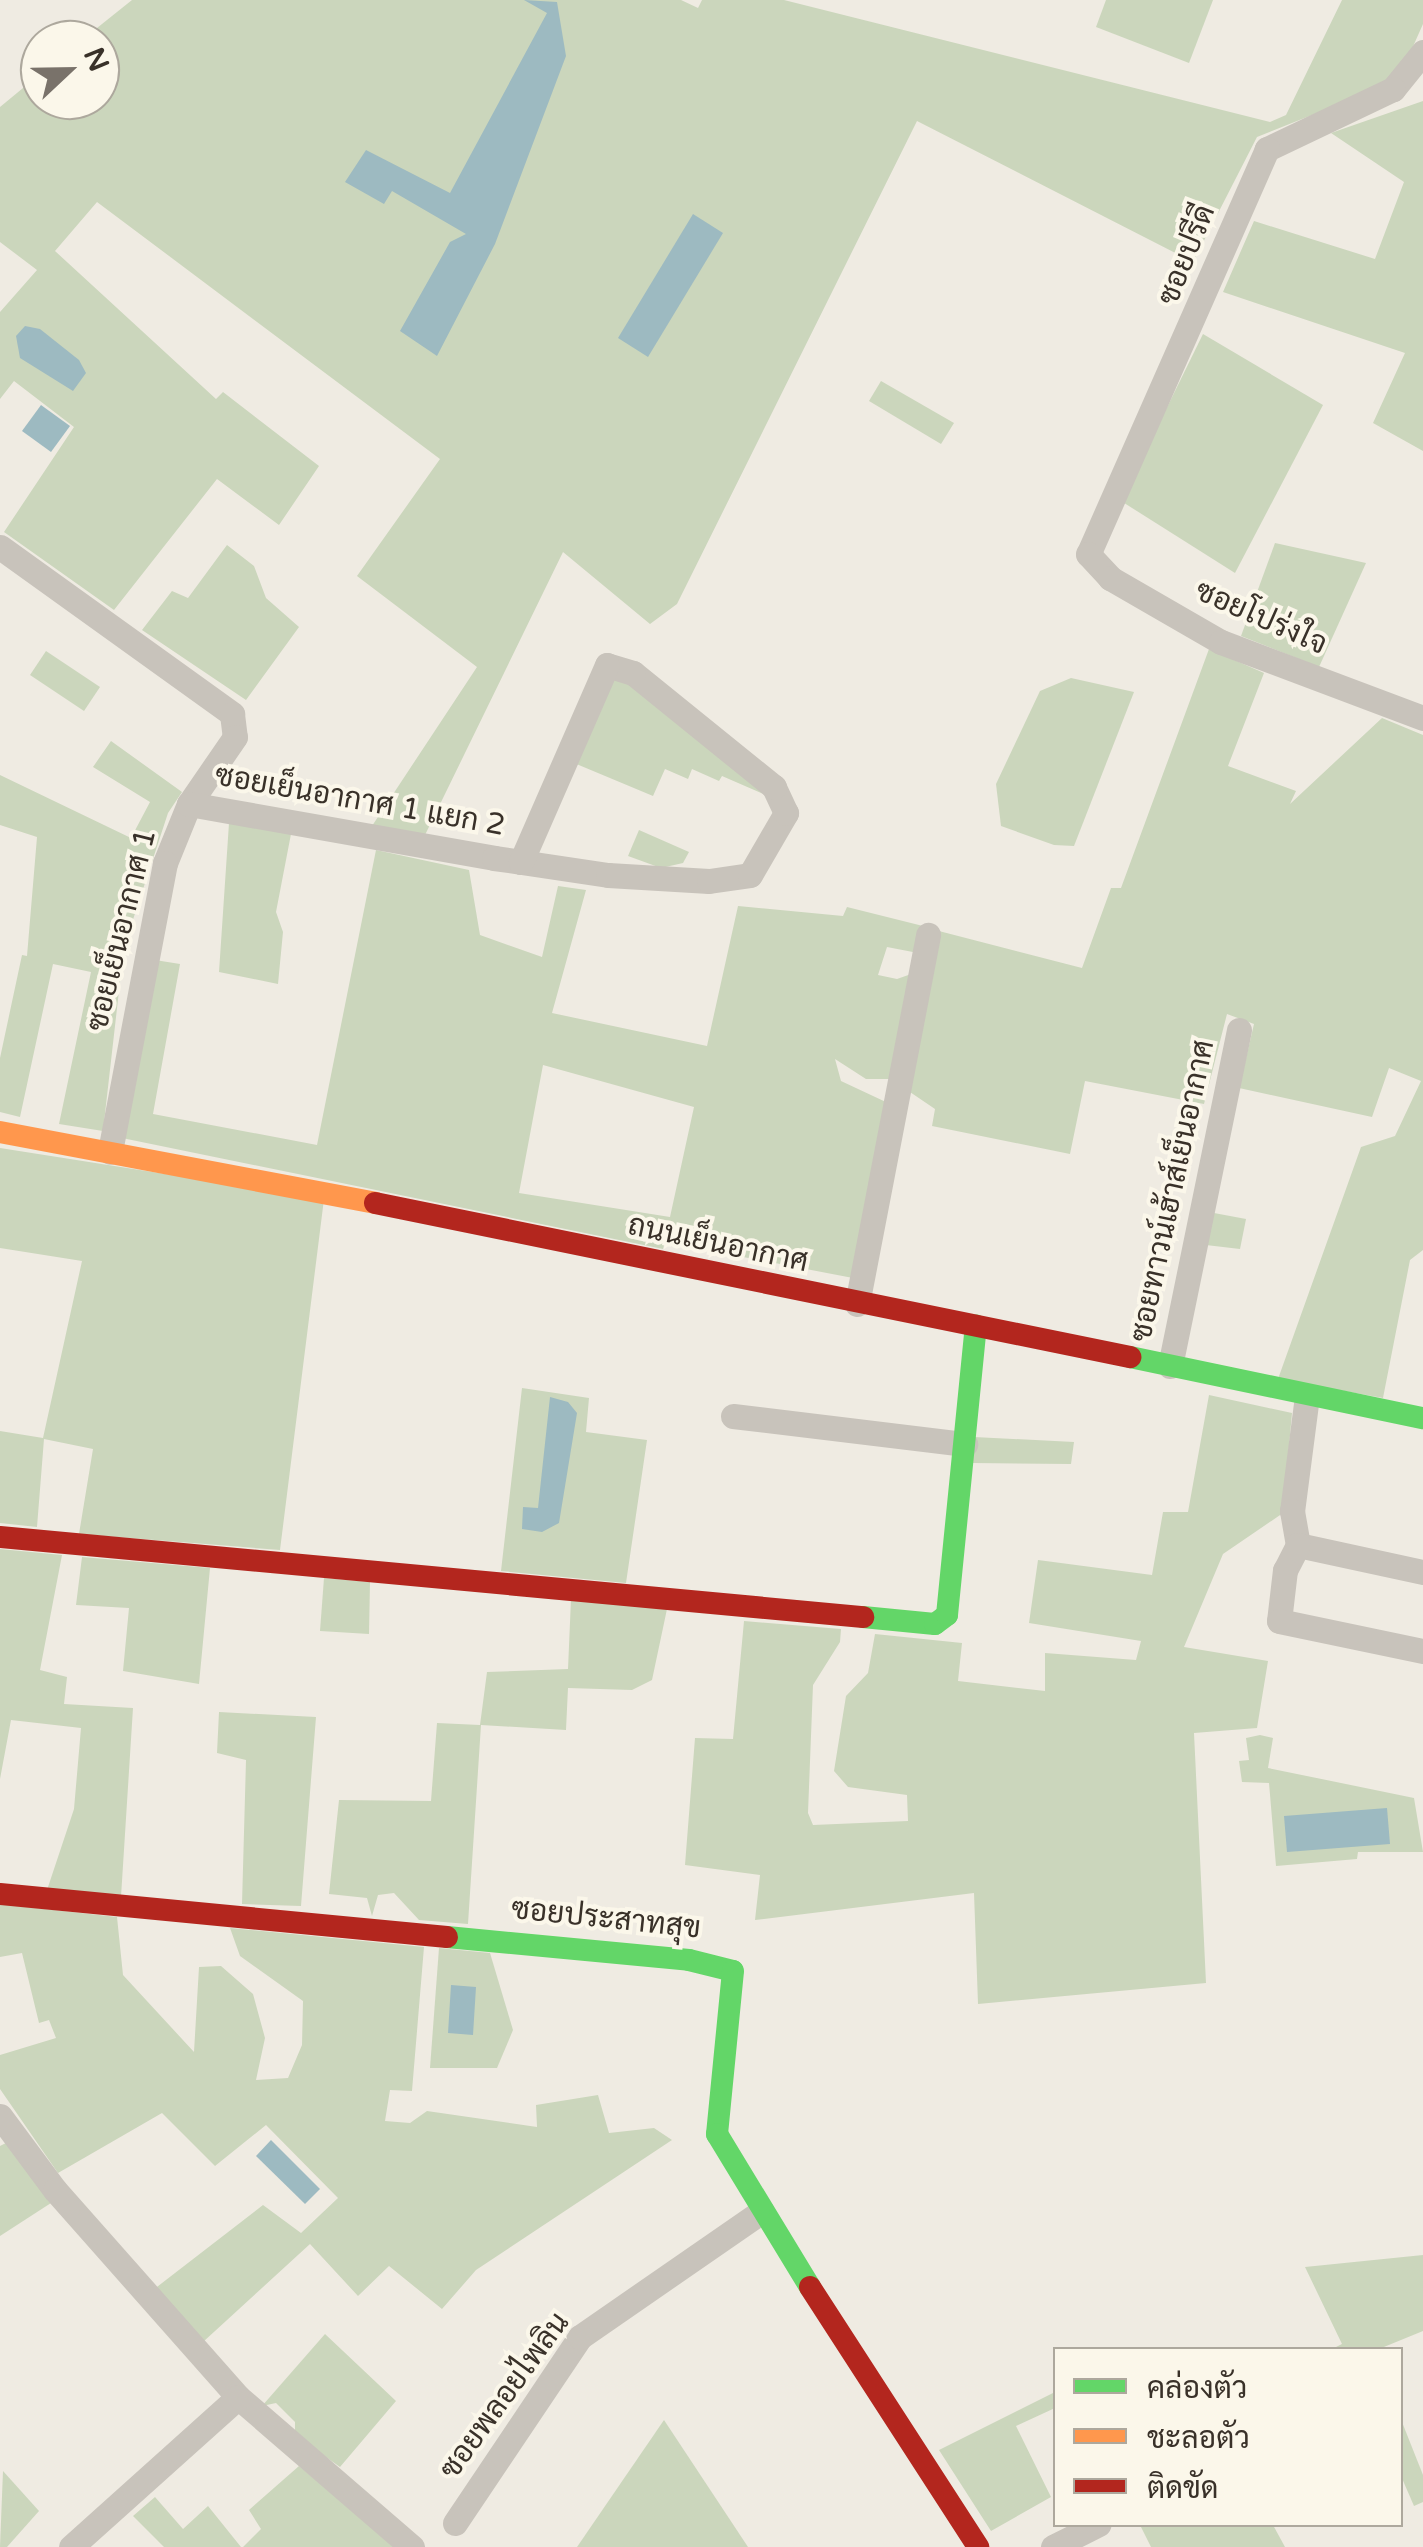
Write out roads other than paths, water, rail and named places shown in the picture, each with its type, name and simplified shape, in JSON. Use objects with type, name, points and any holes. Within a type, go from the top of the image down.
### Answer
[{"type":"street","name":"ซอยปรีดี","points":[[1088,554],[1268,149],[1393,89],[1423,52]]},
{"type":"street","name":"ซอยเย็นอากาศ 1","points":[[0,548],[232,714],[235,737],[189,804],[165,862],[136,986],[110,1152]]},
{"type":"street","name":"ซอยโปร่งใจ","points":[[1088,554],[1110,578],[1221,642],[1423,718]]},
{"type":"street","name":"ซอยเย็นอากาศ 1 แยก 2","points":[[189,804],[521,862],[608,875],[737,881],[770,849],[786,813],[774,787],[632,672],[608,665],[521,862]]},
{"type":"street","points":[[858,1304],[928,935]]},
{"type":"street","name":"ซอยทาวน์เฮ้าส์เย็นอากาศ","points":[[1170,1366],[1239,1030]]},
{"type":"street","name":"ถนนเย็นอากาศ","points":[[0,1132],[858,1304],[976,1324],[1423,1418]]},
{"type":"street","points":[[0,1536],[935,1624],[947,1615],[950,1599],[976,1324]]},
{"type":"street","points":[[1307,1396],[1292,1511],[1298,1544],[1286,1570],[1279,1620],[1423,1651]]},
{"type":"street","points":[[733,1416],[965,1444]]},
{"type":"street","points":[[1298,1544],[1423,1572]]},
{"type":"street","name":"ซอยประสาทสุข","points":[[0,1894],[716,1963],[733,1972],[736,1987],[717,2134],[762,2211],[978,2547]]},
{"type":"street","points":[[0,2116],[55,2190],[238,2397],[412,2547]]},
{"type":"street","name":"ซอยพลอยไพลิน","points":[[455,2523],[580,2337],[762,2211]]},
{"type":"street","points":[[71,2547],[238,2397]]},
{"type":"street","points":[[1052,2547],[1093,2527]]},
{"type":"water","points":[[524,0],[557,2],[566,56],[495,244],[437,356],[400,331],[450,242],[466,234],[392,191],[384,204],[345,182],[366,150],[450,193],[547,13]]},
{"type":"water","points":[[693,214],[723,233],[648,357],[618,338]]},
{"type":"water","points":[[25,326],[40,329],[79,360],[86,373],[73,391],[20,358],[16,336]]},
{"type":"water","points":[[41,405],[70,426],[51,452],[22,431]]},
{"type":"water","points":[[550,1397],[568,1402],[577,1413],[559,1523],[542,1532],[522,1529],[523,1507],[538,1508]]},
{"type":"water","points":[[1387,1808],[1390,1844],[1287,1852],[1284,1816]]},
{"type":"water","points":[[451,1985],[476,1987],[473,2035],[448,2033]]},
{"type":"water","points":[[271,2140],[320,2189],[305,2204],[256,2156]]}]
